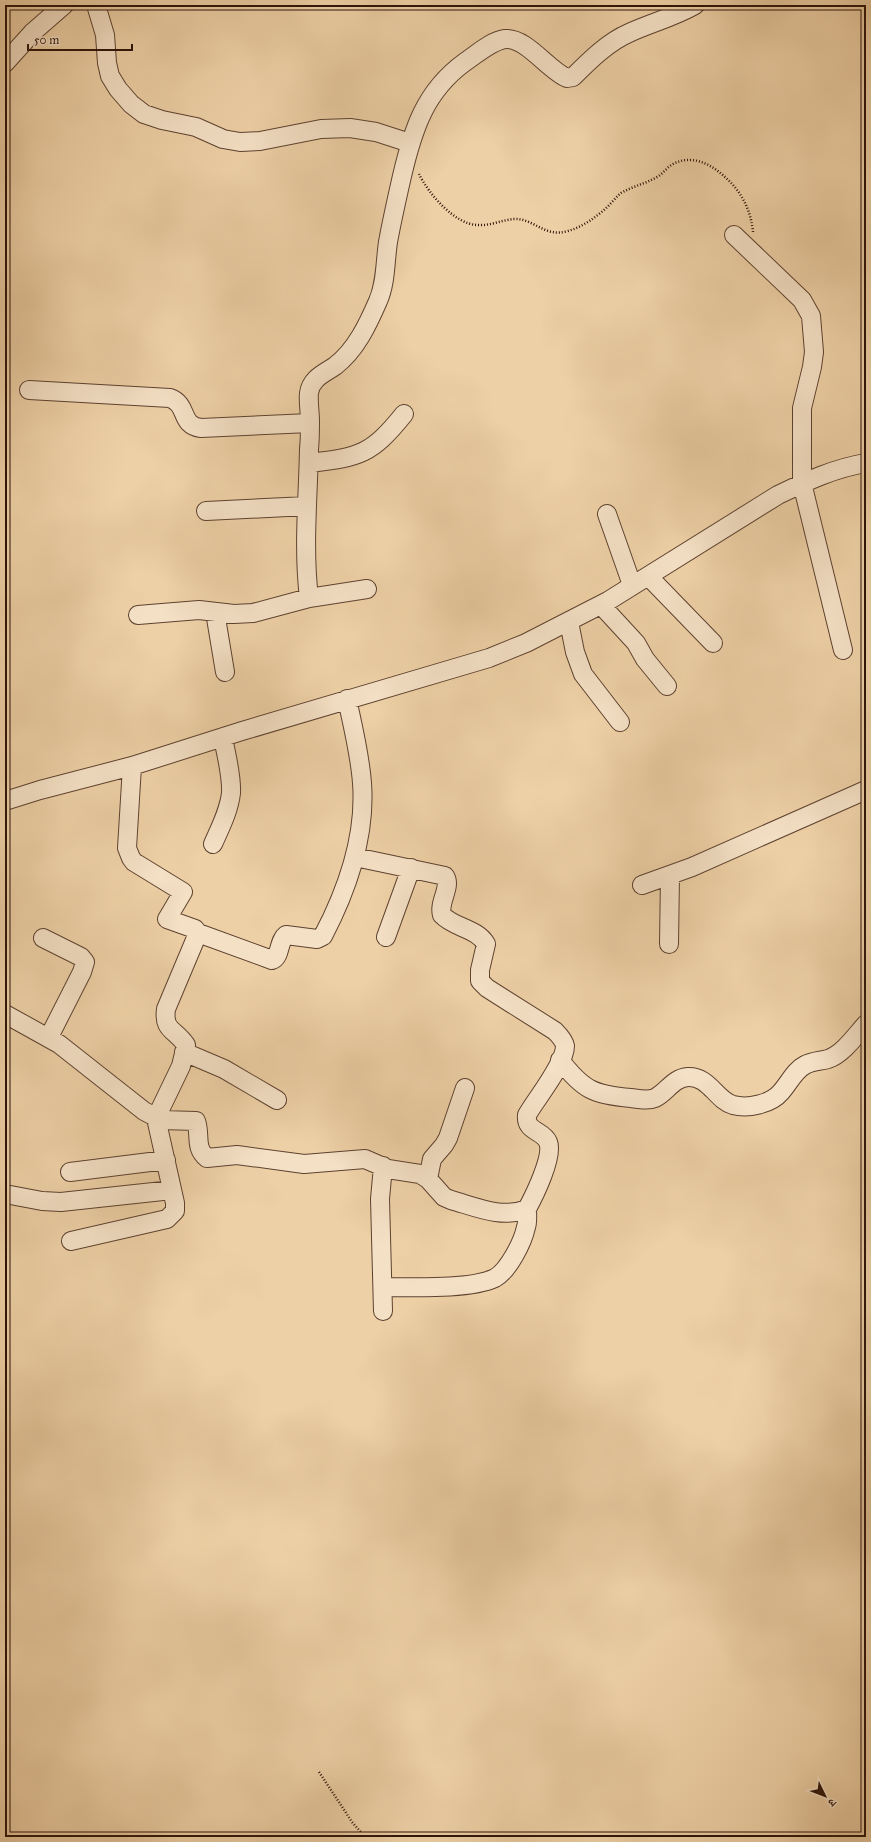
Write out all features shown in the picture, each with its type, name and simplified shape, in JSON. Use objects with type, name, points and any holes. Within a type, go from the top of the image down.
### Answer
[{"type":"street","points":[[5,63],[33,32],[64,5]]},
{"type":"street","points":[[96,5],[105,35],[107,63],[110,76],[118,89],[131,104],[144,114],[162,120],[196,127],[224,139],[240,142],[260,141],[321,130],[350,128],[376,132],[410,143]]},
{"type":"street","points":[[309,598],[306,572],[310,423],[309,394],[311,384],[318,377],[336,365],[356,343],[379,299],[383,283],[393,214],[410,143],[423,109],[438,86],[452,71],[491,45],[504,39],[514,40],[524,45],[556,72],[567,78],[572,77],[610,44],[628,33],[675,16],[695,5]]},
{"type":"street","points":[[734,235],[802,300],[811,316],[814,352],[802,408],[802,483],[843,650]]},
{"type":"street","points":[[29,390],[170,398],[181,405],[186,420],[195,427],[310,423]]},
{"type":"street","points":[[309,463],[341,459],[359,454],[374,446],[386,435],[404,414]]},
{"type":"street","points":[[5,801],[40,790],[132,766],[347,699],[488,658],[526,643],[601,605],[778,495],[802,483],[834,471],[866,463]]},
{"type":"street","points":[[206,511],[307,506]]},
{"type":"street","points":[[607,514],[632,585]]},
{"type":"street","points":[[648,576],[713,643]]},
{"type":"street","points":[[138,615],[199,610],[234,614],[253,613],[309,598],[367,588]]},
{"type":"street","points":[[601,605],[636,644],[645,659],[667,686]]},
{"type":"street","points":[[215,612],[225,672]]},
{"type":"street","points":[[569,622],[575,652],[583,674],[620,722]]},
{"type":"street","points":[[132,766],[127,848],[129,856],[134,862],[183,892],[167,919],[195,929],[198,933],[272,960],[276,957],[283,938],[286,935],[317,939],[322,938],[355,857],[362,812],[362,785],[360,760],[347,699]]},
{"type":"street","points":[[213,844],[227,810],[231,794],[231,780],[223,737]]},
{"type":"street","points":[[642,885],[670,875],[866,790]]},
{"type":"street","points":[[355,857],[445,876],[447,882],[441,906],[442,914],[450,921],[482,937],[486,944],[480,970],[480,981],[487,988],[522,1009],[559,1036],[565,1047],[560,1060],[527,1115],[526,1121],[528,1125],[547,1140],[549,1148],[544,1170],[527,1209],[527,1227],[508,1266],[496,1277],[484,1282],[429,1288],[383,1287]]},
{"type":"street","points":[[386,937],[411,868]]},
{"type":"street","points":[[669,944],[670,875]]},
{"type":"street","points":[[71,1241],[167,1219],[175,1211],[166,1160],[156,1118],[181,1066],[186,1045],[180,1036],[168,1027],[164,1020],[166,1009],[198,933]]},
{"type":"street","points":[[44,938],[81,957],[85,962],[82,972],[49,1037]]},
{"type":"street","points":[[5,1014],[49,1037],[134,1104],[156,1118],[196,1121],[198,1127],[198,1146],[202,1154],[207,1158],[237,1156],[304,1164],[365,1159],[382,1166],[420,1174],[428,1179],[444,1197],[451,1200],[497,1213],[516,1213],[527,1209]]},
{"type":"street","points":[[560,1060],[576,1080],[583,1086],[599,1094],[613,1097],[649,1099],[660,1095],[677,1081],[689,1077],[703,1081],[729,1103],[739,1106],[750,1106],[766,1102],[780,1093],[804,1065],[828,1059],[837,1054],[866,1024]]},
{"type":"street","points":[[184,1052],[224,1069],[277,1100]]},
{"type":"street","points":[[428,1179],[432,1159],[444,1146],[448,1138],[464,1088]]},
{"type":"street","points":[[70,1172],[166,1160]]},
{"type":"street","points":[[382,1166],[380,1199],[383,1311]]},
{"type":"street","points":[[5,1194],[42,1201],[61,1202],[172,1190]]},
{"type":"path","points":[[418,172],[426,188],[458,219],[468,224],[479,226],[515,219],[524,220],[546,232],[558,234],[589,222],[605,210],[619,194],[633,186],[647,182],[659,176],[673,164],[687,160],[702,161],[715,168],[729,180],[741,195],[752,219],[755,255]]},
{"type":"path","points":[[319,1772],[352,1822],[365,1837]]}]
